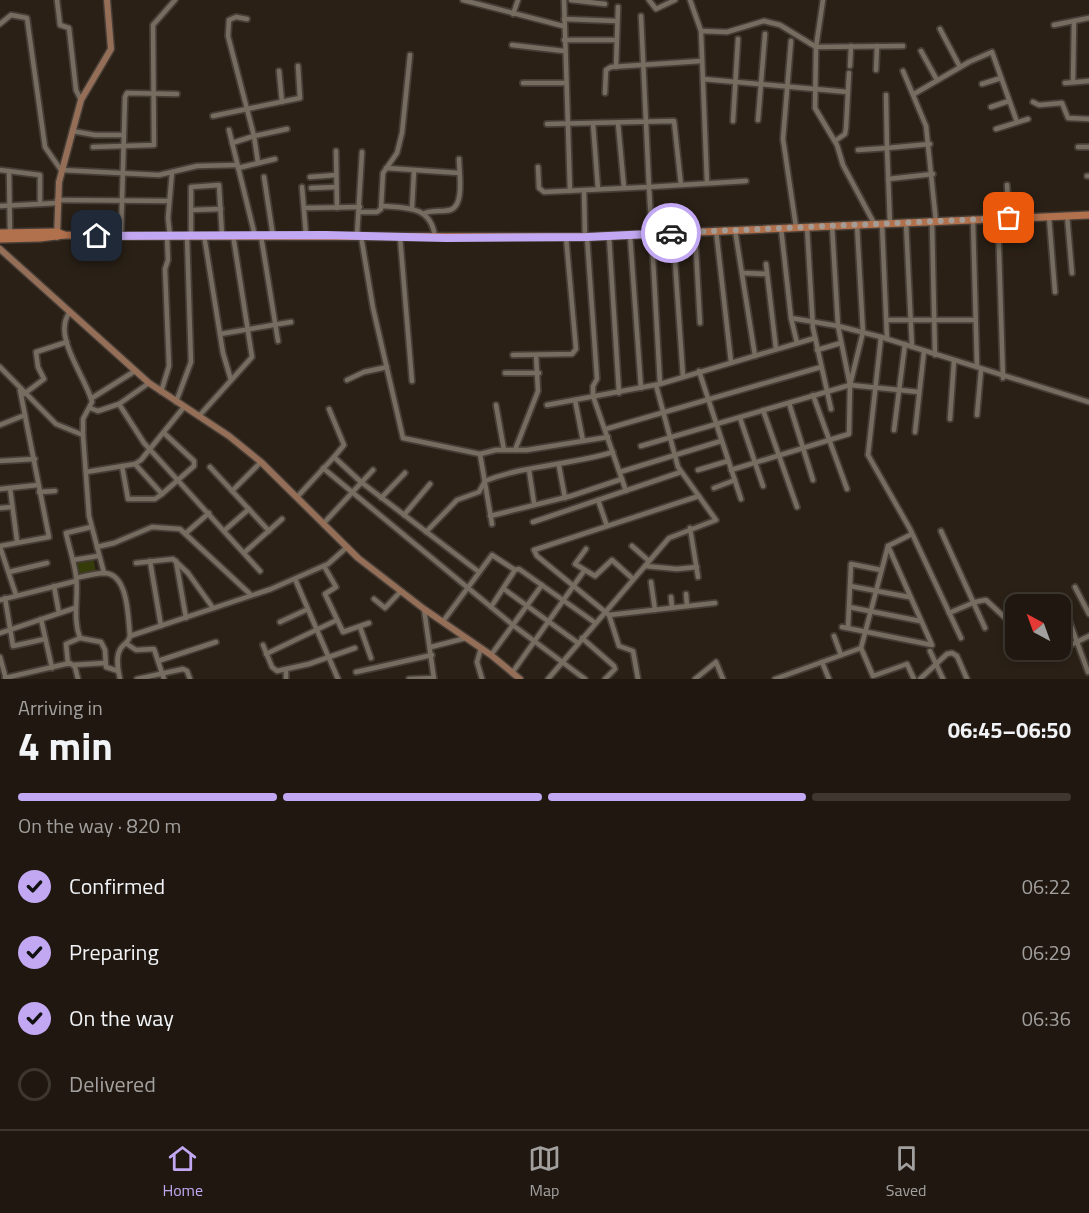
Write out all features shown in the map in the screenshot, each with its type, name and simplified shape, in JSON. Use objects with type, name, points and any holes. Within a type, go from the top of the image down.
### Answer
[{"type":"main road","points":[[60,235],[57,202],[61,170],[81,100],[111,49],[107,0]]},
{"type":"main road","points":[[0,233],[121,236],[586,237],[1089,215]]},
{"type":"main road","points":[[0,239],[60,235]]},
{"type":"main road","points":[[0,249],[149,383],[199,416],[261,462],[298,496],[346,548],[424,609],[444,620],[520,679]]},
{"type":"street","points":[[57,0],[60,25],[69,28],[76,90],[81,100]]},
{"type":"street","points":[[93,147],[154,145],[153,25],[176,0]]},
{"type":"street","points":[[463,0],[563,26]]},
{"type":"street","points":[[513,14],[518,0]]},
{"type":"street","points":[[564,0],[563,26],[570,191]]},
{"type":"street","points":[[571,0],[605,4]]},
{"type":"street","points":[[649,0],[656,9],[675,0]]},
{"type":"street","points":[[690,0],[701,31],[707,183]]},
{"type":"street","points":[[823,0],[818,18],[813,90],[815,108],[820,120],[835,141],[843,165],[882,224]]},
{"type":"street","points":[[616,67],[618,6]]},
{"type":"street","points":[[0,24],[11,15],[27,18],[45,147],[61,170],[159,175],[197,166],[237,166],[275,159]]},
{"type":"street","points":[[548,679],[594,622],[607,613],[633,579],[674,533],[716,520],[681,472],[663,412],[658,384],[641,16]]},
{"type":"street","points":[[247,19],[232,18],[228,29],[232,58],[254,136],[258,163]]},
{"type":"street","points":[[1054,25],[1089,18]]},
{"type":"street","points":[[564,19],[616,21]]},
{"type":"street","points":[[701,31],[727,32],[770,21],[816,47],[903,46]]},
{"type":"street","points":[[1073,82],[1074,21]]},
{"type":"street","points":[[940,29],[960,67]]},
{"type":"street","points":[[759,120],[765,34]]},
{"type":"street","points":[[733,121],[738,39]]},
{"type":"street","points":[[564,40],[616,40]]},
{"type":"street","points":[[791,41],[783,139],[796,227]]},
{"type":"street","points":[[512,45],[564,51]]},
{"type":"street","points":[[850,66],[851,46]]},
{"type":"street","points":[[876,70],[877,46]]},
{"type":"street","points":[[921,51],[938,80]]},
{"type":"street","points":[[914,94],[960,67],[992,52],[1017,122]]},
{"type":"street","points":[[304,208],[360,209],[377,212],[382,206],[386,168],[397,153],[400,143],[408,97],[410,55]]},
{"type":"street","points":[[605,93],[606,70],[616,67],[701,61]]},
{"type":"street","points":[[213,116],[301,96],[298,66]]},
{"type":"street","points":[[279,71],[282,102]]},
{"type":"street","points":[[903,71],[926,126],[930,144],[933,174],[935,355]]},
{"type":"street","points":[[835,141],[845,134],[849,74]]},
{"type":"street","points":[[982,84],[1001,78]]},
{"type":"street","points":[[703,79],[848,92]]},
{"type":"street","points":[[1065,83],[1089,81]]},
{"type":"street","points":[[523,83],[566,83]]},
{"type":"street","points":[[121,236],[122,135],[126,94],[136,91],[177,94]]},
{"type":"street","points":[[886,95],[888,179],[882,224],[887,320],[874,386],[868,456],[912,534],[961,638]]},
{"type":"street","points":[[991,107],[1009,101]]},
{"type":"street","points":[[1033,102],[1039,105],[1062,102],[1068,118],[1089,119]]},
{"type":"street","points":[[996,129],[1028,119]]},
{"type":"street","points":[[547,124],[646,121],[675,123],[681,185]]},
{"type":"street","points":[[618,123],[624,188]]},
{"type":"street","points":[[593,124],[598,189]]},
{"type":"street","points":[[232,142],[287,129]]},
{"type":"street","points":[[229,130],[258,236],[278,341]]},
{"type":"street","points":[[72,131],[96,135],[122,135]]},
{"type":"street","points":[[858,150],[930,144]]},
{"type":"street","points":[[1078,147],[1089,147]]},
{"type":"street","points":[[336,151],[337,208]]},
{"type":"street","points":[[362,152],[359,236],[404,439],[480,454],[608,436]]},
{"type":"street","points":[[382,206],[412,208],[425,213],[449,210],[456,206],[459,196],[459,159]]},
{"type":"street","points":[[538,167],[541,191],[747,181]]},
{"type":"street","points":[[386,168],[459,173]]},
{"type":"street","points":[[0,170],[40,175],[40,204]]},
{"type":"street","points":[[9,171],[10,233]]},
{"type":"street","points":[[412,208],[414,171]]},
{"type":"street","points":[[161,392],[169,366],[165,269],[168,260],[172,172]]},
{"type":"street","points":[[888,179],[933,174]]},
{"type":"street","points":[[310,177],[336,175]]},
{"type":"street","points":[[264,177],[273,236]]},
{"type":"street","points":[[1007,185],[1009,218]]},
{"type":"street","points":[[176,402],[191,362],[190,188],[220,186],[222,235]]},
{"type":"street","points":[[311,188],[336,187]]},
{"type":"street","points":[[302,188],[306,235]]},
{"type":"street","points":[[584,190],[597,379],[592,386],[593,396],[626,491]]},
{"type":"street","points":[[0,206],[120,200],[169,201]]},
{"type":"street","points":[[191,210],[221,209]]},
{"type":"street","points":[[425,213],[430,219],[435,237]]},
{"type":"street","points":[[1067,215],[1072,273]]},
{"type":"street","points":[[1049,216],[1054,292]]},
{"type":"street","points":[[998,219],[1003,378]]},
{"type":"street","points":[[973,220],[975,320],[979,369],[977,415]]},
{"type":"street","points":[[906,223],[912,347]]},
{"type":"street","points":[[832,225],[838,326],[850,385]]},
{"type":"street","points":[[731,470],[847,436],[849,433],[850,385],[862,332],[857,225]]},
{"type":"street","points":[[807,227],[812,320],[831,409]]},
{"type":"street","points":[[781,228],[791,318],[797,343]]},
{"type":"street","points":[[716,230],[731,362]]},
{"type":"street","points":[[735,230],[755,356]]},
{"type":"street","points":[[695,232],[700,323]]},
{"type":"street","points":[[673,233],[683,376]]},
{"type":"street","points":[[204,235],[220,334],[231,380]]},
{"type":"street","points":[[199,416],[252,357],[233,235]]},
{"type":"street","points":[[630,235],[641,388]]},
{"type":"street","points":[[609,236],[619,393]]},
{"type":"street","points":[[400,237],[412,381]]},
{"type":"street","points":[[513,355],[572,354],[576,349],[566,237]]},
{"type":"street","points":[[765,264],[776,349]]},
{"type":"street","points":[[743,273],[767,274]]},
{"type":"street","points":[[70,312],[64,321],[67,342],[92,398],[90,408],[83,419],[83,435],[91,527],[104,573]]},
{"type":"street","points":[[791,318],[812,320],[884,338],[1003,378],[1089,402]]},
{"type":"street","points":[[887,320],[975,320]]},
{"type":"street","points":[[220,334],[291,322]]},
{"type":"street","points":[[547,405],[658,384],[815,338]]},
{"type":"street","points":[[22,392],[44,379],[38,367],[36,352],[67,342]]},
{"type":"street","points":[[817,350],[841,344]]},
{"type":"street","points":[[894,430],[905,344]]},
{"type":"street","points":[[915,432],[924,351]]},
{"type":"street","points":[[515,450],[538,391],[539,373],[536,355]]},
{"type":"street","points":[[950,419],[954,362]]},
{"type":"street","points":[[0,367],[22,392],[56,424],[83,435]]},
{"type":"street","points":[[346,380],[364,372],[387,367]]},
{"type":"street","points":[[606,429],[821,367]]},
{"type":"street","points":[[92,398],[135,371]]},
{"type":"street","points":[[699,371],[741,499]]},
{"type":"street","points":[[505,373],[539,373]]},
{"type":"street","points":[[90,408],[98,411],[119,404],[149,383]]},
{"type":"street","points":[[641,446],[850,385],[919,392]]},
{"type":"street","points":[[16,595],[0,547],[17,541],[49,537],[22,392]]},
{"type":"street","points":[[813,395],[847,489]]},
{"type":"street","points":[[575,400],[583,441]]},
{"type":"street","points":[[789,403],[813,480]]},
{"type":"street","points":[[119,404],[135,431],[151,450],[180,479],[260,570]]},
{"type":"street","points":[[496,405],[504,450]]},
{"type":"street","points":[[86,472],[135,464],[151,450],[184,407]]},
{"type":"street","points":[[298,496],[344,445],[329,409]]},
{"type":"street","points":[[763,410],[796,507]]},
{"type":"street","points":[[0,425],[25,415]]},
{"type":"street","points":[[740,418],[763,486]]},
{"type":"street","points":[[122,466],[128,499],[155,499],[162,494],[195,464],[164,433]]},
{"type":"street","points":[[620,472],[721,441]]},
{"type":"street","points":[[426,532],[457,500],[470,498],[479,492],[485,481],[613,452]]},
{"type":"street","points":[[480,454],[492,524]]},
{"type":"street","points":[[334,457],[381,498],[479,572]]},
{"type":"street","points":[[0,460],[35,459]]},
{"type":"street","points":[[698,471],[728,460]]},
{"type":"street","points":[[232,491],[261,462]]},
{"type":"street","points":[[135,464],[162,494]]},
{"type":"street","points":[[559,465],[565,498]]},
{"type":"street","points":[[210,467],[268,531]]},
{"type":"street","points":[[323,468],[351,494],[514,626],[585,679]]},
{"type":"street","points":[[323,524],[373,470]]},
{"type":"street","points":[[529,470],[534,503]]},
{"type":"street","points":[[533,522],[681,472]]},
{"type":"street","points":[[381,498],[405,473]]},
{"type":"street","points":[[490,516],[534,503],[565,498],[622,479]]},
{"type":"street","points":[[714,488],[735,480]]},
{"type":"street","points":[[404,515],[430,484]]},
{"type":"street","points":[[0,489],[38,485]]},
{"type":"street","points":[[10,488],[17,541]]},
{"type":"street","points":[[39,492],[55,491]]},
{"type":"street","points":[[638,679],[633,651],[619,646],[607,613],[537,556],[534,549],[699,496]]},
{"type":"street","points":[[598,500],[607,526]]},
{"type":"street","points":[[0,508],[12,507]]},
{"type":"street","points":[[225,530],[249,508]]},
{"type":"street","points":[[186,533],[209,513]]},
{"type":"street","points":[[245,552],[282,519]]},
{"type":"street","points":[[80,638],[75,608],[76,579],[66,533],[91,527]]},
{"type":"street","points":[[97,547],[114,543],[152,527],[171,527],[186,533],[250,594]]},
{"type":"street","points":[[690,528],[698,577]]},
{"type":"street","points":[[941,531],[985,628]]},
{"type":"street","points":[[912,534],[888,546],[861,648],[873,676],[907,664],[914,679]]},
{"type":"street","points":[[632,546],[649,561]]},
{"type":"street","points":[[842,627],[932,645],[888,546]]},
{"type":"street","points":[[130,636],[295,579],[324,566],[346,548]]},
{"type":"street","points":[[586,549],[575,564],[584,571],[595,576],[612,560],[633,579]]},
{"type":"street","points":[[444,620],[492,555],[515,570],[519,569],[594,622]]},
{"type":"street","points":[[72,560],[98,556]]},
{"type":"street","points":[[136,563],[169,558],[176,561],[213,608]]},
{"type":"street","points":[[150,561],[161,626]]},
{"type":"street","points":[[176,561],[186,618]]},
{"type":"street","points":[[9,573],[47,563]]},
{"type":"street","points":[[849,628],[851,564],[881,570]]},
{"type":"street","points":[[324,566],[336,587],[325,594],[345,633],[369,623]]},
{"type":"street","points":[[645,566],[677,569],[698,567]]},
{"type":"street","points":[[491,607],[515,570]]},
{"type":"street","points":[[512,673],[584,571]]},
{"type":"street","points":[[45,639],[14,647],[3,599],[104,573],[114,577],[122,590],[130,636],[127,644],[121,647],[118,671],[120,679]]},
{"type":"street","points":[[295,579],[306,610],[338,679]]},
{"type":"street","points":[[651,582],[655,610]]},
{"type":"street","points":[[491,655],[542,585]]},
{"type":"street","points":[[54,586],[59,613]]},
{"type":"street","points":[[850,586],[909,597]]},
{"type":"street","points":[[1075,587],[1089,614]]},
{"type":"street","points":[[504,589],[578,643]]},
{"type":"street","points":[[374,599],[385,608],[401,591]]},
{"type":"street","points":[[686,594],[687,606]]},
{"type":"street","points":[[671,597],[672,608]]},
{"type":"street","points":[[949,614],[975,602],[989,602],[1005,617]]},
{"type":"street","points":[[607,613],[715,603]]},
{"type":"street","points":[[849,607],[920,622]]},
{"type":"street","points":[[0,633],[75,608]]},
{"type":"street","points":[[409,679],[434,678],[424,609]]},
{"type":"street","points":[[280,622],[306,610]]},
{"type":"street","points":[[41,619],[52,668]]},
{"type":"street","points":[[266,654],[337,620]]},
{"type":"street","points":[[360,627],[371,658]]},
{"type":"street","points":[[1071,628],[1088,672]]},
{"type":"street","points":[[834,636],[841,655]]},
{"type":"street","points":[[1071,644],[1089,636]]},
{"type":"street","points":[[78,679],[66,644],[80,638],[101,642],[105,650],[105,663],[108,669],[118,671]]},
{"type":"street","points":[[431,647],[468,638]]},
{"type":"street","points":[[582,638],[614,666],[615,669],[605,679]]},
{"type":"street","points":[[158,661],[216,642]]},
{"type":"street","points":[[127,644],[136,650],[154,649],[163,676]]},
{"type":"street","points":[[263,645],[274,670],[286,669],[355,648]]},
{"type":"street","points":[[481,648],[477,662],[482,679]]},
{"type":"street","points":[[777,679],[861,648]]},
{"type":"street","points":[[930,651],[943,679]]},
{"type":"street","points":[[920,679],[947,654],[954,654],[967,679]]},
{"type":"street","points":[[356,672],[432,655]]},
{"type":"street","points":[[0,657],[5,679],[71,664],[105,663]]},
{"type":"street","points":[[695,679],[716,662],[723,679]]},
{"type":"street","points":[[822,662],[829,679]]},
{"type":"street","points":[[137,679],[163,676],[183,669],[188,671],[190,679]]},
{"type":"street","points":[[286,669],[286,679]]},
{"type":"street","points":[[884,672],[887,679]]},
{"type":"street","points":[[28,673],[30,679]]},
{"type":"green space","points":[[93,558],[96,572],[79,577],[76,562]]},
{"type":"way so far","points":[[671,233],[1009,218]]},
{"type":"route","points":[[97,236],[325,235],[446,238],[587,237],[671,233]]}]
